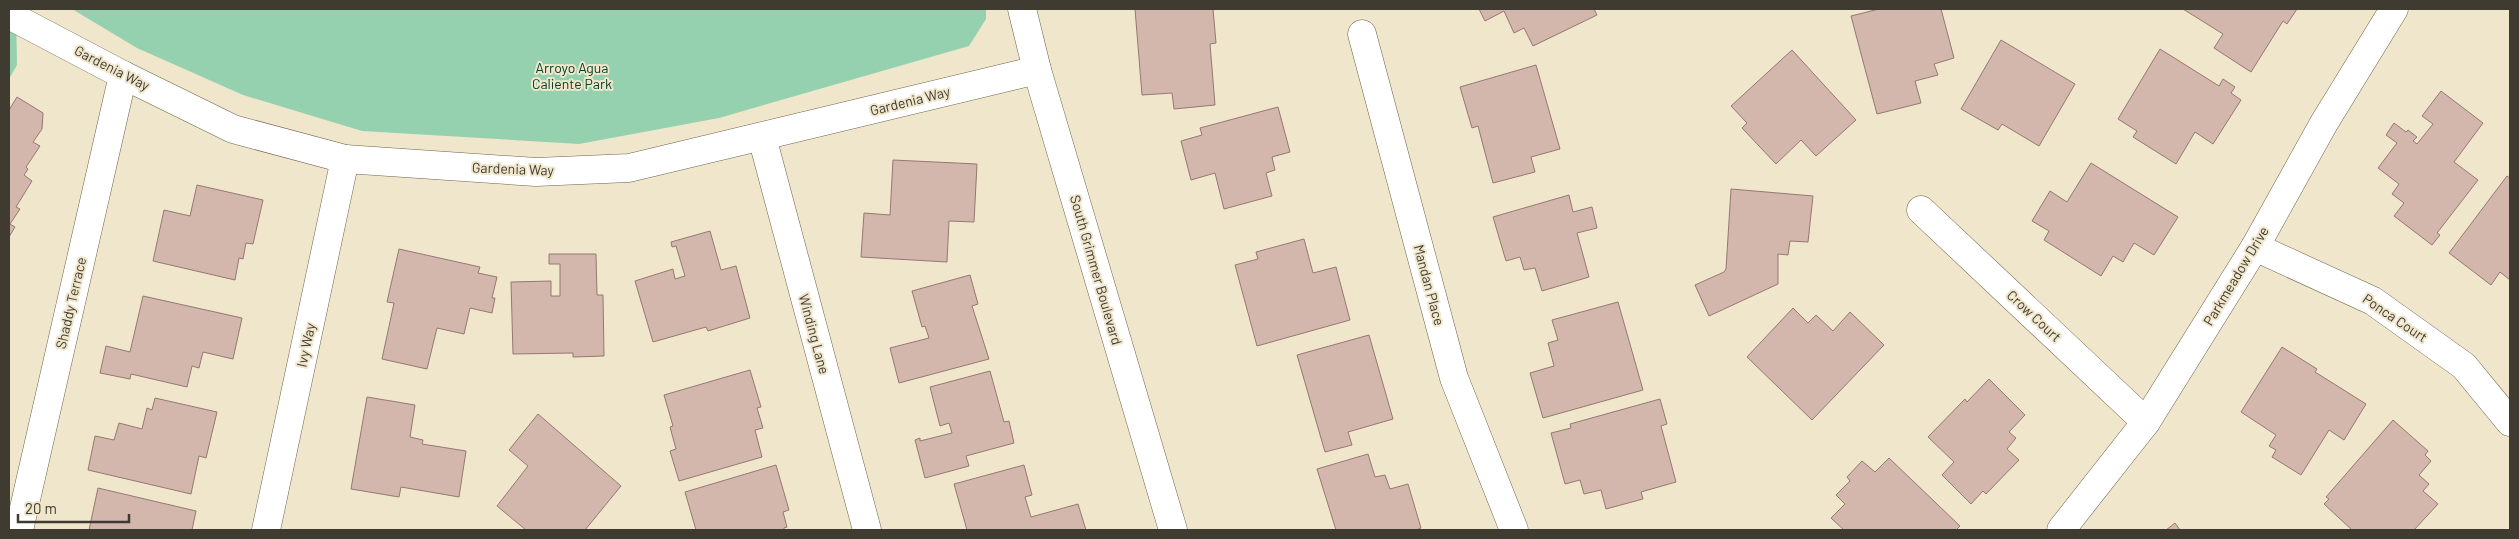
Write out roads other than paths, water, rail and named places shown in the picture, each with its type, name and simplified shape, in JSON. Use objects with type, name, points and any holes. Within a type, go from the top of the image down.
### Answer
[{"type":"street","name":"South Grimmer Boulevard","points":[[1022,9],[1037,70],[1173,530]]},
{"type":"street","name":"Parkmeadow Drive","points":[[2061,530],[2146,422],[2255,247],[2324,123],[2394,9]]},
{"type":"street","name":"Gardenia Way","points":[[9,15],[123,75],[233,129],[345,159],[536,172],[629,168],[1037,70]]},
{"type":"street","name":"Mandan Place","points":[[1362,34],[1454,378],[1514,530]]},
{"type":"street","name":"Shaddy Terrace","points":[[19,530],[123,75]]},
{"type":"street","name":"Winding Lane","points":[[762,137],[867,530]]},
{"type":"street","name":"Ivy Way","points":[[266,530],[345,159]]},
{"type":"street","name":"Crow Court","points":[[1921,210],[2146,422]]},
{"type":"street","name":"Ponca Court","points":[[2255,247],[2373,301],[2464,366],[2510,422]]},
{"type":"park label","name":"Arroyo Agua Caliente Park","points":[[572,76]]}]
